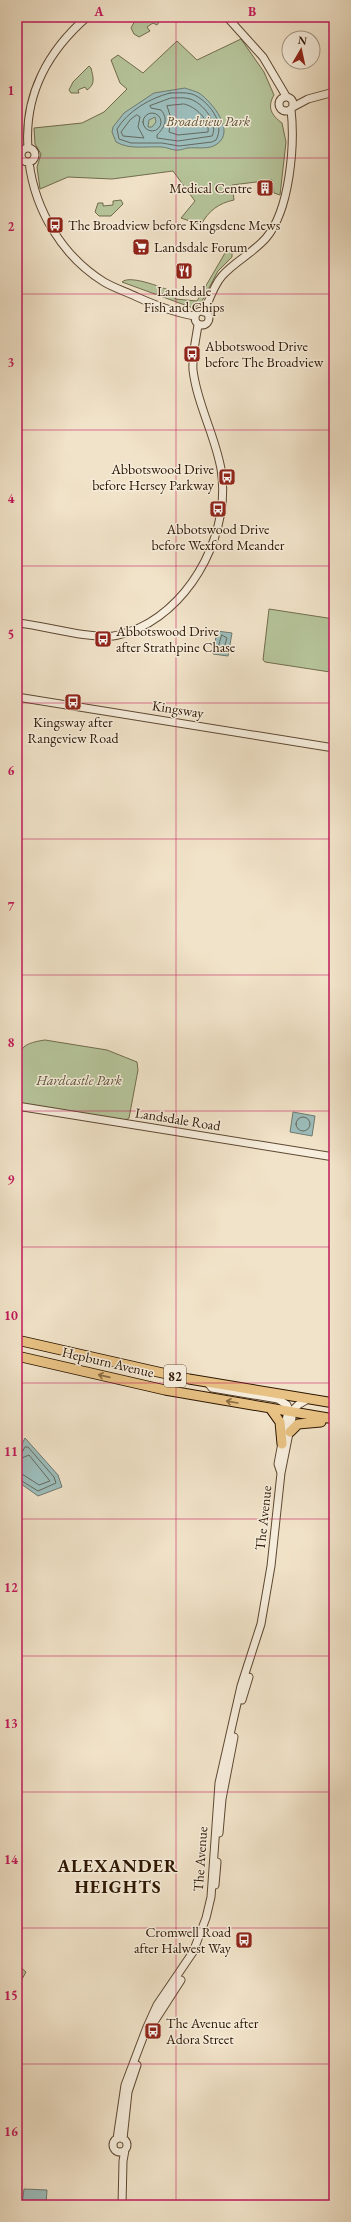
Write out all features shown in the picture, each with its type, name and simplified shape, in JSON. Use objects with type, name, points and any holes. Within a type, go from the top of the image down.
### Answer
[{"type":"main road","name":"Hepburn Avenue","points":[[17,1340],[208,1383],[334,1403]]},
{"type":"main road","name":"Hepburn Avenue","points":[[17,1356],[165,1390],[334,1419]]},
{"type":"main road","points":[[270,1408],[280,1422],[282,1444]]},
{"type":"main road","points":[[290,1432],[298,1424],[309,1422],[334,1423]]},
{"type":"street","points":[[28,148],[28,117],[37,81],[50,56],[76,26],[87,17]]},
{"type":"street","points":[[204,312],[222,276],[266,238],[278,217],[285,198],[291,160],[290,109],[286,98],[263,56],[228,17]]},
{"type":"street","points":[[308,99],[286,98],[279,105],[290,109],[308,99],[334,92]]},
{"type":"street","points":[[28,148],[33,150],[36,154],[35,159],[30,162],[19,157],[23,151],[28,148]]},
{"type":"street","points":[[30,162],[36,193],[47,221],[59,239],[78,261],[104,282],[155,304],[195,316]]},
{"type":"street","points":[[17,623],[85,635],[114,636],[152,622],[166,612],[194,580],[207,558],[213,541],[221,511],[222,481],[193,369],[198,325],[195,322],[195,316],[198,312],[204,312],[209,316],[208,322],[204,325],[198,325]]},
{"type":"street","name":"Kingsway","points":[[17,697],[334,748]]},
{"type":"street","name":"Landsdale Road","points":[[17,1106],[334,1157]]},
{"type":"street","points":[[208,1383],[212,1388],[278,1400],[287,1405],[290,1412],[308,1399]]},
{"type":"street","name":"The Avenue","points":[[120,2139],[128,2092],[149,2034],[162,2008],[197,1956],[209,1927],[213,1906],[222,1799],[241,1704],[264,1627],[273,1576],[271,1566],[281,1472],[292,1418],[290,1412]]},
{"type":"street","name":"The Avenue","points":[[281,1472],[278,1464],[287,1416],[290,1412]]},
{"type":"street","points":[[122,2151],[113,2146],[120,2139],[127,2144],[122,2151],[122,2205]]},
{"type":"green space","points":[[137,17],[162,17],[157,25],[153,23],[147,27],[150,31],[139,37],[134,34],[131,28]]},
{"type":"green space","name":"Broadview Park","points":[[241,39],[264,72],[274,95],[271,103],[271,110],[275,117],[282,123],[286,142],[280,195],[274,193],[272,180],[232,185],[234,200],[214,208],[201,225],[181,218],[195,201],[173,171],[112,179],[68,177],[40,189],[37,167],[41,154],[35,144],[34,128],[82,123],[104,112],[127,89],[120,83],[111,60],[118,55],[143,73],[177,41],[197,60]]},
{"type":"green space","points":[[89,66],[93,77],[93,83],[90,88],[87,90],[85,87],[78,90],[79,93],[71,93],[69,90],[73,82]]},
{"type":"green space","points":[[121,200],[123,204],[111,216],[99,216],[95,212],[98,203],[103,203],[103,206],[113,205],[113,201]]},
{"type":"green space","points":[[229,251],[232,252],[232,257],[218,271],[201,303],[193,308],[122,282],[132,280],[148,283],[176,293],[175,299],[197,301],[225,253]]},
{"type":"green space","points":[[269,609],[334,619],[334,671],[330,672],[265,662],[263,660]]},
{"type":"green space","name":"Hardcastle Park","points":[[45,1040],[107,1050],[137,1062],[138,1070],[129,1118],[124,1121],[17,1103],[18,1060],[22,1049],[26,1045]]},
{"type":"green space","points":[[17,1964],[26,1972],[17,1988]]},
{"type":"water","points":[[185,88],[199,93],[210,103],[220,117],[224,132],[222,138],[214,146],[187,148],[181,150],[161,147],[132,147],[116,142],[112,132],[113,127],[124,113],[154,93]],"holes":[[[155,117],[156,122],[152,127],[148,127],[149,120]]]},
{"type":"water","points":[[217,631],[232,633],[228,656],[213,654]]},
{"type":"water","points":[[293,1112],[315,1116],[312,1136],[290,1132]]},
{"type":"water","points":[[25,1438],[58,1475],[62,1487],[38,1496],[17,1481],[17,1454]]},
{"type":"water","points":[[24,2189],[47,2190],[46,2205],[22,2205]]},
{"type":"place","name":"Medical Centre","points":[[265,188]]},
{"type":"place","name":"The Broadview before Kingsdene Mews","points":[[55,225]]},
{"type":"place","name":"Landsdale Forum","points":[[141,247]]},
{"type":"place","name":"Landsdale Fish and Chips","points":[[184,271]]},
{"type":"place","name":"Abbotswood Drive before The Broadview","points":[[192,354]]},
{"type":"place","name":"Abbotswood Drive before Hersey Parkway","points":[[227,477]]},
{"type":"place","name":"Abbotswood Drive before Wexford Meander","points":[[218,509]]},
{"type":"place","name":"Abbotswood Drive after Strathpine Chase","points":[[103,639]]},
{"type":"place","name":"Kingsway after Rangeview Road","points":[[73,702]]},
{"type":"place","name":"Cromwell Road after Halwest Way","points":[[244,1940]]},
{"type":"place","name":"The Avenue after Adora Street","points":[[153,2031]]},
{"type":"district","name":"ALEXANDER HEIGHTS","points":[[118,1875]]}]
